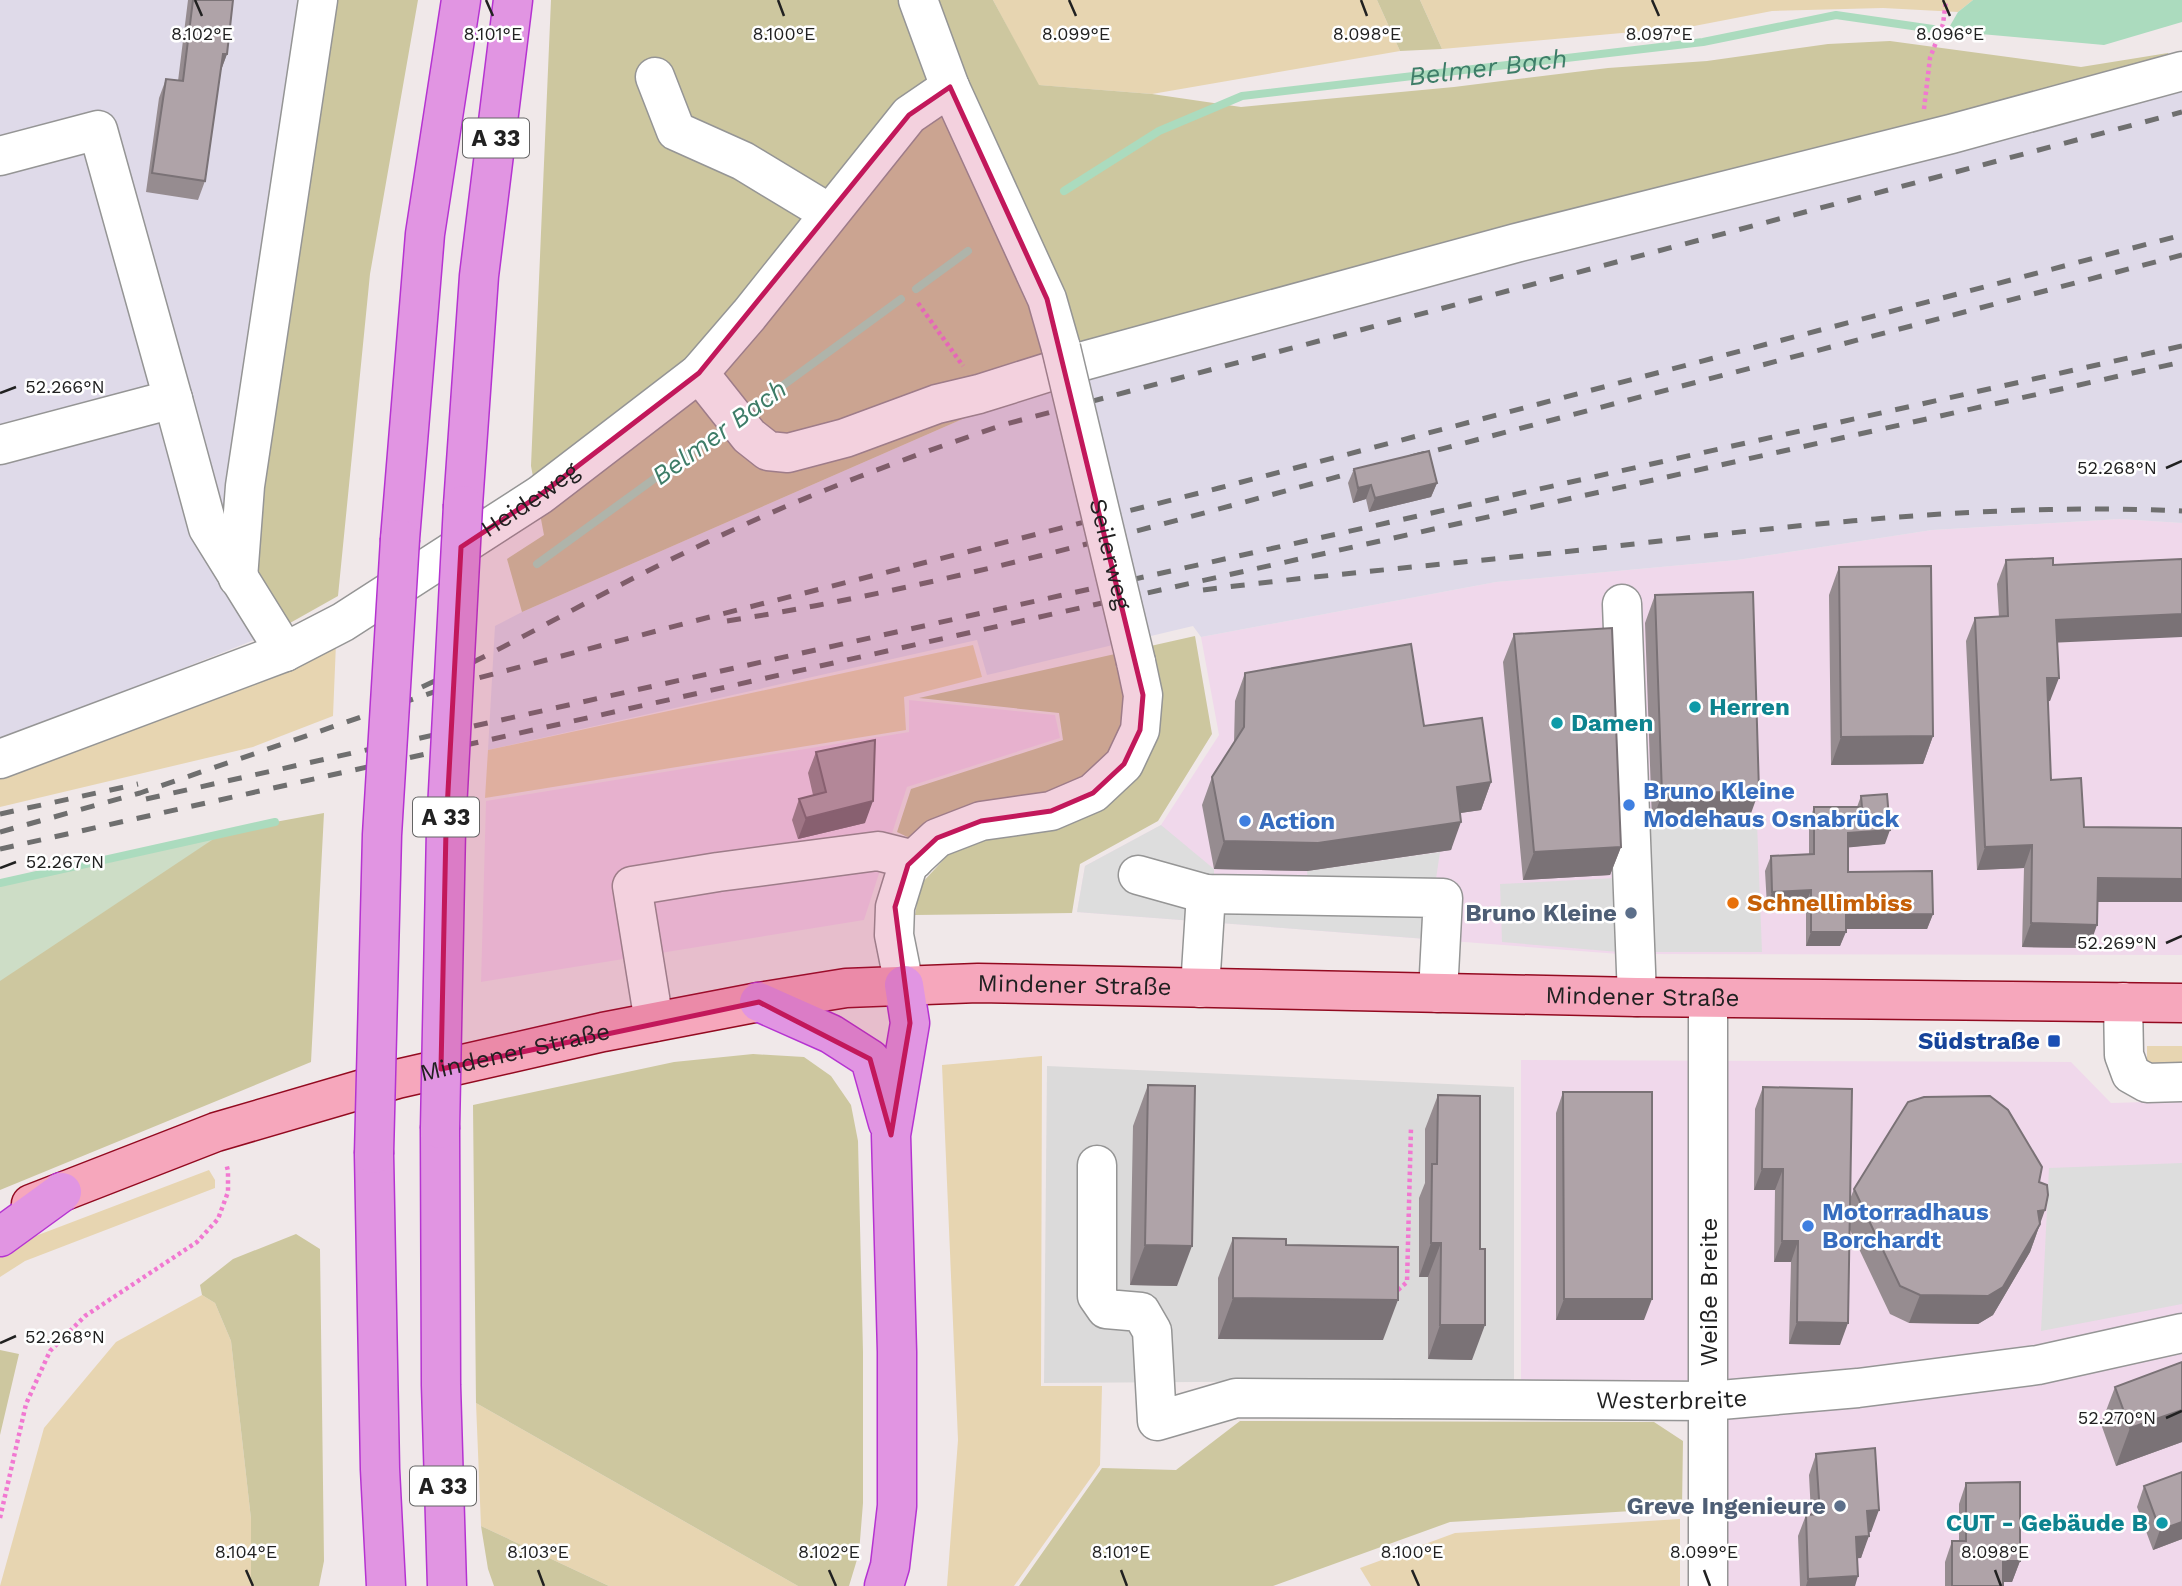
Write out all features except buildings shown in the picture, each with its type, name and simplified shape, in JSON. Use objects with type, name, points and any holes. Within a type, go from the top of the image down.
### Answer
[{"type":"highway","name":"A 33","points":[[386,1586],[380,1469],[374,1154],[382,835],[400,539],[425,234],[461,0]]},
{"type":"highway","name":"A 33","points":[[447,1586],[441,1385],[439,1129],[446,829],[463,505],[479,276],[513,0]]},
{"type":"highway","points":[[891,1135],[870,1059],[884,1023],[904,985]]},
{"type":"highway","points":[[884,1586],[890,1566],[897,1506],[897,1352],[891,1135],[910,1023],[904,985]]},
{"type":"highway","points":[[759,1002],[831,1034],[870,1059]]},
{"type":"highway","points":[[0,1237],[62,1192]]},
{"type":"highway","points":[[441,1385],[462,1537],[475,1586]]},
{"type":"highway","points":[[362,1586],[380,1469]]},
{"type":"main road","name":"Mindener Straße","points":[[0,1216],[216,1132],[397,1079],[654,1022],[846,988],[978,982],[1637,997],[2182,1003]]},
{"type":"street","points":[[238,578],[245,486],[318,0]]},
{"type":"street","name":"Seilerweg","points":[[904,985],[894,935],[895,906],[908,866],[937,838],[981,821],[1051,811],[1093,793],[1124,764],[1140,730],[1143,695],[1047,299],[950,87],[918,0]]},
{"type":"street","points":[[699,373],[739,423],[768,451],[788,453],[845,438],[937,404],[979,394],[1087,360],[1489,251],[1920,142],[2182,71]]},
{"type":"street","points":[[655,77],[676,131],[743,161],[830,213]]},
{"type":"street","name":"Heideweg","points":[[0,759],[285,652],[343,622],[540,495],[699,373],[909,116],[950,87]]},
{"type":"street","points":[[0,156],[98,130],[208,528],[285,652]]},
{"type":"street","points":[[0,445],[173,399]]},
{"type":"street","points":[[1622,604],[1637,997]]},
{"type":"street","points":[[654,1022],[632,886],[878,851],[914,860]]},
{"type":"street","points":[[1139,874],[1206,894],[1443,898],[1438,993]]},
{"type":"street","points":[[1200,988],[1206,894]]},
{"type":"street","name":"Weiße Breite","points":[[1708,998],[1708,1586]]},
{"type":"street","points":[[2123,1002],[2124,1055],[2131,1074],[2147,1083],[2182,1082]]},
{"type":"street","name":"Westerbreite","points":[[1097,1165],[1097,1296],[1106,1309],[1141,1312],[1152,1331],[1157,1421],[1236,1398],[1709,1401],[1858,1388],[2038,1365],[2182,1333]]},
{"type":"path","points":[[1920,142],[1930,58],[1943,24],[1946,0]]},
{"type":"path","points":[[918,303],[958,358],[979,394]]},
{"type":"path","points":[[1398,1290],[1407,1282],[1411,1127]]},
{"type":"path","points":[[0,1518],[26,1404],[50,1351],[85,1316],[197,1242],[218,1219],[228,1192],[228,1171],[216,1132]]},
{"type":"highlighted area","points":[[950,87],[1047,299],[1143,695],[1140,730],[1124,764],[1093,793],[1051,811],[981,821],[937,838],[908,865],[895,907],[910,1023],[891,1135],[870,1059],[759,1002],[441,1069],[446,829],[461,547],[540,495],[699,373],[909,115]]},
{"type":"shaded area","points":[[0,0],[318,0],[274,632],[0,741]]},
{"type":"shaded area","points":[[319,0],[418,0],[370,274],[338,596],[274,632],[238,578]]},
{"type":"shaded area","points":[[551,0],[993,0],[1039,85],[1152,94],[1241,107],[1454,87],[1608,68],[1707,61],[1828,44],[1890,41],[2081,67],[2168,53],[2173,67],[1088,364],[522,612],[507,559],[544,535],[531,466]]},
{"type":"shaded area","points":[[993,0],[1377,0],[1400,51],[1152,94],[1038,85]]},
{"type":"shaded area","points":[[1377,0],[1420,0],[1442,49],[1400,51]]},
{"type":"shaded area","points":[[1420,0],[1973,0],[1958,12],[1883,8],[1772,11],[1689,27],[1442,49]]},
{"type":"shaded area","points":[[1973,0],[2182,0],[2182,22],[2104,45],[1947,31],[1958,12]]},
{"type":"shaded area","points":[[2182,84],[2182,523],[2120,519],[1932,530],[1737,560],[1496,582],[1201,637],[1193,626],[987,675],[977,640],[488,750],[495,626],[1088,364]]},
{"type":"shaded area","points":[[2120,519],[2182,523],[2182,955],[1619,954],[1077,912],[1085,866],[1161,825],[1219,735],[1201,637],[1496,582],[1737,560],[1932,530]]},
{"type":"shaded area","points":[[1195,636],[1212,734],[1158,821],[1080,864],[1072,913],[915,915],[920,885],[947,856],[897,832],[911,789],[1063,740],[1059,713],[919,698]]},
{"type":"shaded area","points":[[336,643],[333,716],[253,747],[0,807],[0,776]]},
{"type":"shaded area","points":[[973,645],[982,677],[904,697],[906,730],[485,798],[488,750]]},
{"type":"shaded area","points":[[909,700],[1055,715],[1060,738],[907,787],[864,920],[481,982],[486,801],[909,732]]},
{"type":"shaded area","points":[[324,813],[311,1062],[0,1190],[0,883]]},
{"type":"shaded area","name":"Bruno Kleine","points":[[1757,822],[1762,952],[1619,952],[1502,942],[1500,884],[1616,878],[1614,827]]},
{"type":"shaded area","points":[[1161,825],[1214,869],[1214,877],[1308,880],[1307,871],[1440,852],[1427,939],[1077,912],[1085,866]]},
{"type":"shaded area","points":[[221,834],[0,981],[0,883]]},
{"type":"shaded area","points":[[2147,1046],[2182,1046],[2182,1066],[2147,1066]]},
{"type":"shaded area","points":[[753,1054],[804,1057],[831,1076],[851,1105],[858,1141],[863,1503],[859,1553],[849,1586],[798,1586],[476,1403],[473,1105],[674,1062]]},
{"type":"shaded area","points":[[1042,1056],[1041,1386],[1102,1386],[1100,1465],[1014,1586],[947,1586],[958,1440],[942,1065]]},
{"type":"shaded area","points":[[1521,1060],[2071,1062],[2111,1103],[2182,1101],[2182,1586],[1727,1586],[1727,1380],[1521,1381]]},
{"type":"shaded area","points":[[1047,1066],[1514,1087],[1514,1380],[1044,1383]]},
{"type":"shaded area","points":[[2182,1163],[2182,1304],[2041,1331],[2049,1168]]},
{"type":"shaded area","points":[[209,1170],[215,1180],[215,1188],[25,1261],[0,1277],[0,1255],[25,1240]]},
{"type":"shaded area","points":[[296,1234],[320,1249],[324,1561],[319,1586],[251,1586],[251,1519],[231,1341],[215,1303],[202,1295],[200,1285],[233,1259]]},
{"type":"shaded area","points":[[202,1295],[215,1303],[231,1341],[251,1519],[251,1586],[0,1586],[44,1428],[116,1342]]},
{"type":"shaded area","points":[[0,1350],[19,1354],[0,1435]]},
{"type":"shaded area","points":[[476,1403],[798,1586],[609,1586],[481,1526]]},
{"type":"shaded area","points":[[1240,1421],[1654,1422],[1683,1441],[1682,1508],[1450,1522],[1273,1586],[1019,1586],[1102,1468],[1176,1470]]},
{"type":"shaded area","points":[[1680,1519],[1680,1586],[1371,1586],[1360,1568],[1455,1533]]},
{"type":"shaded area","points":[[481,1526],[609,1586],[494,1586],[488,1569]]},
{"type":"waterway","name":"Belmer Bach","points":[[1064,191],[1159,131],[1242,96],[1703,42],[1836,15],[1933,29]]},
{"type":"waterway","name":"Belmer Bach","points":[[916,289],[968,251]]},
{"type":"waterway","name":"Belmer Bach","points":[[744,414],[901,299]]},
{"type":"waterway","name":"Belmer Bach","points":[[537,564],[727,426]]},
{"type":"waterway","name":"Belmer Bach","points":[[0,883],[275,822]]},
{"type":"railway","points":[[422,687],[738,527],[852,480],[1006,424],[2182,112]]},
{"type":"railway","points":[[0,832],[140,793],[463,682],[1219,488],[2182,235]]},
{"type":"railway","points":[[1411,457],[2182,255]]},
{"type":"railway","points":[[146,799],[2182,346]]},
{"type":"railway","points":[[0,849],[2182,362]]},
{"type":"railway","points":[[727,621],[809,607],[970,573],[1370,468]]},
{"type":"railway","points":[[1203,590],[1894,517],[2038,510],[2182,511]]},
{"type":"railway","points":[[0,814],[138,784]]},
{"type":"place","name":"Herren","points":[[1695,707]]},
{"type":"place","name":"Damen","points":[[1557,723]]},
{"type":"place","name":"Bruno Kleine Modehaus Osnabrück","points":[[1629,805]]},
{"type":"place","name":"Action","points":[[1245,821]]},
{"type":"place","name":"Schnellimbiss","points":[[1733,903]]},
{"type":"place","name":"Bruno Kleine","points":[[1631,913]]},
{"type":"place","name":"Südstraße","points":[[2054,1041]]},
{"type":"place","name":"Motorradhaus Borchardt","points":[[1808,1226]]},
{"type":"place","name":"Greve Ingenieure","points":[[1840,1506]]},
{"type":"place","name":"CUT - Gebäude B","points":[[2162,1523]]}]
